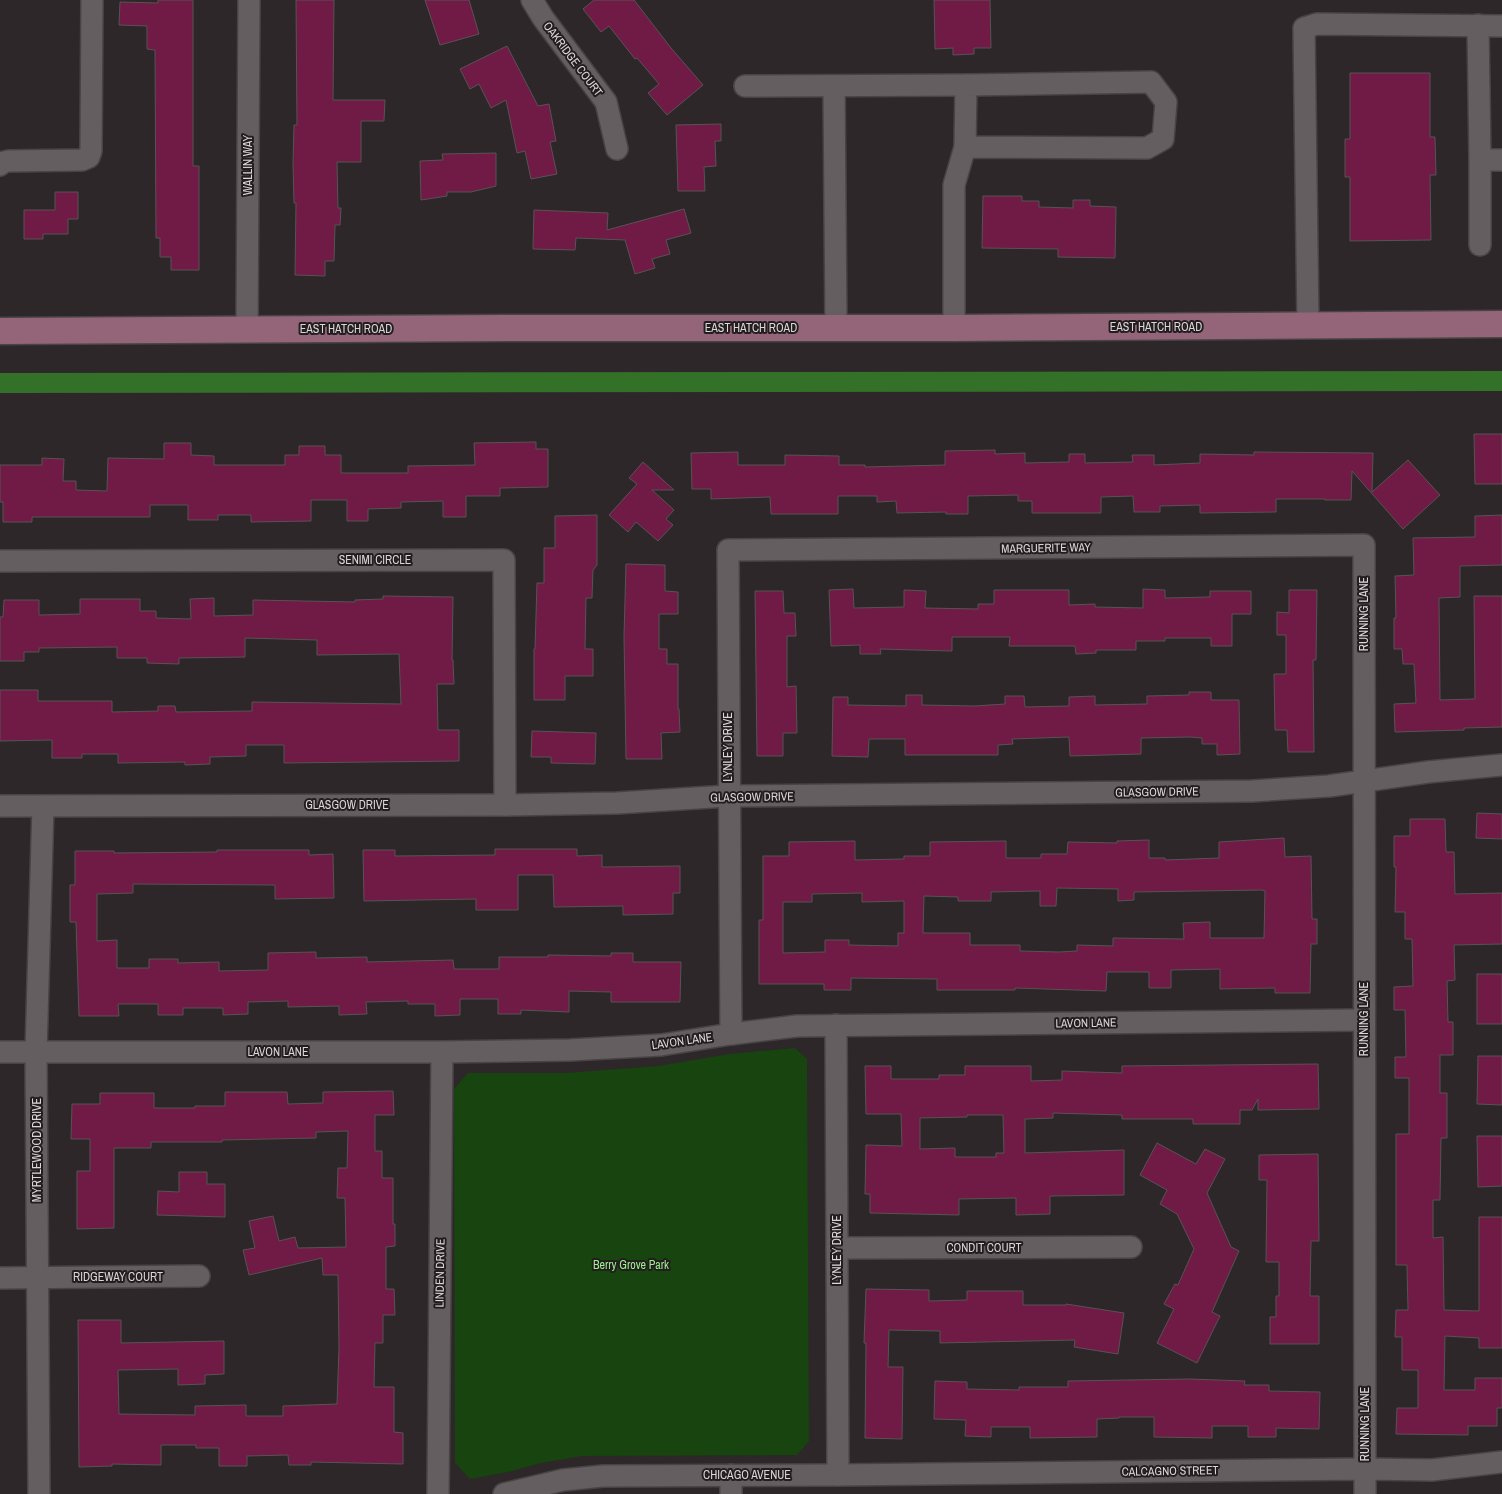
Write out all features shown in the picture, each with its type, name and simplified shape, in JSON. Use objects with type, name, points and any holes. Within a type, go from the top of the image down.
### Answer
[{"type":"main road","name":"EAST HATCH ROAD","points":[[0,330],[954,328],[1502,324]]},
{"type":"street","points":[[0,165],[8,161],[82,160],[89,157],[91,152],[92,0]]},
{"type":"street","name":"WALLIN WAY","points":[[248,330],[249,0]]},
{"type":"street","name":"OAKRIDGE COURT","points":[[532,0],[543,18],[606,102],[617,149]]},
{"type":"street","points":[[1308,325],[1304,28],[1317,24],[1502,26]]},
{"type":"street","points":[[1478,25],[1480,245]]},
{"type":"street","points":[[745,86],[1151,82],[1166,102],[1163,139],[1147,148],[965,147]]},
{"type":"street","points":[[954,328],[954,185],[965,147],[966,85]]},
{"type":"street","points":[[834,86],[836,328]]},
{"type":"street","points":[[1480,160],[1502,160]]},
{"type":"street","name":"MARGUERITE WAY","points":[[728,550],[1364,545]]},
{"type":"street","name":"RUNNING LANE","points":[[1364,545],[1365,1494]]},
{"type":"street","name":"LYNLEY DRIVE","points":[[728,550],[730,1034]]},
{"type":"street","name":"SENIMI CIRCLE","points":[[0,562],[504,560],[505,805]]},
{"type":"street","name":"GLASGOW DRIVE","points":[[0,806],[505,805],[617,803],[728,796],[1252,791],[1363,782],[1428,772],[1502,765]]},
{"type":"street","name":"MYRTLEWOOD DRIVE","points":[[39,1494],[36,1052],[43,806]]},
{"type":"street","name":"LAVON LANE","points":[[0,1052],[442,1052],[570,1050],[661,1045],[797,1026],[1364,1020]]},
{"type":"street","name":"LYNLEY DRIVE","points":[[836,1025],[838,1475]]},
{"type":"street","name":"LINDEN DRIVE","points":[[438,1494],[442,1052]]},
{"type":"street","name":"CONDIT COURT","points":[[837,1248],[1132,1247]]},
{"type":"street","name":"RIDGEWAY COURT","points":[[0,1278],[199,1276]]},
{"type":"street","name":"CALCAGNO STREET","points":[[838,1475],[1365,1469],[1432,1470],[1502,1462]]},
{"type":"street","name":"CHICAGO AVENUE","points":[[504,1494],[563,1480],[603,1476],[655,1475],[731,1484],[838,1475]]},
{"type":"green space","name":"Berry Grove Park","points":[[795,1048],[807,1059],[809,1441],[797,1455],[582,1456],[470,1479],[455,1463],[454,1089],[468,1073],[566,1073],[658,1066],[729,1054]]},
{"type":"building","points":[[158,0],[193,0],[193,166],[199,166],[199,270],[171,270],[171,257],[160,257],[160,238],[156,238],[155,50],[147,49],[147,26],[119,25],[120,2],[158,3]]},
{"type":"building","points":[[296,0],[334,0],[333,100],[385,100],[384,121],[361,121],[361,162],[337,162],[338,208],[341,208],[340,225],[335,225],[334,261],[325,261],[325,276],[295,275],[296,203],[294,203],[293,162],[294,125],[297,125]]},
{"type":"building","points":[[425,0],[469,0],[479,34],[440,45]]},
{"type":"building","points":[[594,0],[634,0],[671,48],[703,85],[667,115],[648,93],[659,84],[637,58],[635,59],[609,26],[601,32],[583,9]]},
{"type":"building","points":[[934,0],[990,0],[991,48],[974,48],[974,54],[953,55],[953,48],[935,49]]},
{"type":"building","points":[[507,46],[538,106],[549,104],[556,141],[550,142],[557,174],[531,179],[525,151],[517,153],[506,100],[491,108],[479,84],[470,89],[460,69]]},
{"type":"building","points":[[1350,73],[1430,73],[1430,137],[1435,137],[1436,175],[1430,175],[1431,240],[1350,241],[1350,177],[1345,177],[1345,139],[1350,139]]},
{"type":"building","points":[[721,124],[721,141],[715,141],[716,166],[704,167],[705,191],[678,191],[676,125]]},
{"type":"building","points":[[496,153],[496,186],[471,192],[447,192],[447,196],[421,200],[420,161],[443,160],[442,154]]},
{"type":"building","points":[[55,192],[78,192],[78,219],[68,219],[68,234],[43,234],[43,239],[24,239],[24,210],[55,210]]},
{"type":"building","points":[[983,196],[1022,196],[1022,201],[1039,201],[1039,207],[1073,208],[1073,200],[1090,200],[1090,206],[1116,207],[1115,258],[1058,257],[1058,249],[982,248]]},
{"type":"building","points":[[684,209],[691,233],[666,240],[670,254],[652,259],[655,268],[635,274],[625,240],[576,238],[575,250],[533,249],[534,210],[608,213],[607,230]]},
{"type":"building","points":[[1474,434],[1502,434],[1502,484],[1475,484]]},
{"type":"building","points":[[536,442],[536,449],[548,449],[548,487],[500,488],[500,496],[466,496],[466,517],[443,517],[443,501],[401,502],[401,508],[368,509],[368,521],[347,521],[347,500],[311,500],[311,521],[251,522],[251,515],[218,515],[218,520],[188,520],[188,505],[150,505],[150,517],[32,517],[32,522],[3,522],[3,502],[0,502],[0,465],[42,465],[42,458],[64,459],[63,481],[76,481],[76,490],[107,491],[108,458],[164,459],[164,443],[191,443],[191,455],[214,456],[214,465],[285,465],[285,455],[299,455],[299,446],[325,446],[325,455],[341,455],[341,473],[408,473],[408,466],[475,465],[474,443]]},
{"type":"building","points":[[995,450],[995,454],[1025,453],[1025,463],[1069,462],[1069,454],[1085,454],[1085,463],[1133,462],[1132,455],[1154,455],[1154,465],[1200,463],[1200,454],[1254,455],[1254,452],[1373,453],[1372,492],[1408,460],[1440,495],[1403,529],[1352,471],[1351,500],[1276,499],[1276,512],[1200,513],[1200,505],[1160,506],[1160,512],[1134,512],[1133,496],[1101,497],[1101,513],[1032,513],[1032,501],[1018,501],[1018,495],[968,496],[968,514],[946,514],[946,512],[897,513],[896,501],[877,502],[877,496],[838,496],[838,514],[771,514],[770,497],[711,499],[711,489],[692,489],[691,453],[738,452],[738,465],[785,465],[785,455],[839,456],[839,465],[865,465],[865,467],[945,465],[945,451]]},
{"type":"building","points":[[643,462],[674,490],[652,490],[674,510],[666,519],[673,525],[658,541],[636,522],[628,532],[609,515],[637,484],[629,478]]},
{"type":"building","points":[[597,515],[597,565],[593,570],[592,598],[586,598],[585,649],[593,649],[593,676],[565,676],[565,700],[534,700],[537,583],[544,583],[544,548],[555,548],[555,516]]},
{"type":"building","points":[[1502,515],[1502,565],[1460,566],[1460,597],[1439,598],[1440,700],[1475,699],[1474,596],[1502,596],[1502,727],[1395,732],[1394,704],[1416,703],[1414,664],[1403,664],[1402,649],[1394,649],[1394,618],[1396,618],[1395,576],[1414,575],[1413,538],[1475,537],[1475,516]]},
{"type":"building","points":[[626,564],[665,565],[665,591],[678,592],[678,614],[659,614],[659,649],[667,649],[667,664],[678,664],[680,732],[661,733],[662,759],[626,759],[624,636]]},
{"type":"building","points":[[853,589],[854,608],[904,607],[904,590],[926,591],[925,608],[978,609],[978,604],[994,604],[994,590],[1069,590],[1069,605],[1095,604],[1095,607],[1143,608],[1143,589],[1165,590],[1165,598],[1210,597],[1210,591],[1251,591],[1251,614],[1232,614],[1232,646],[1211,646],[1211,638],[1165,638],[1165,641],[1136,641],[1136,650],[1096,650],[1096,653],[1076,654],[1075,646],[1009,646],[1010,637],[952,637],[952,651],[880,649],[881,654],[860,654],[860,645],[831,646],[829,590]]},
{"type":"building","points":[[1289,590],[1317,590],[1316,660],[1313,660],[1314,752],[1288,752],[1287,730],[1275,730],[1274,674],[1286,674],[1286,635],[1277,635],[1277,612],[1289,613]]},
{"type":"building","points":[[755,591],[783,591],[784,613],[795,613],[796,636],[787,636],[787,687],[796,686],[797,733],[783,733],[783,756],[757,756]]},
{"type":"building","points":[[383,596],[453,597],[452,660],[454,684],[437,684],[438,730],[459,730],[459,761],[284,763],[284,745],[246,745],[246,756],[210,757],[210,764],[185,765],[185,762],[118,763],[118,754],[82,754],[82,758],[52,758],[52,740],[0,741],[0,690],[38,690],[38,701],[112,701],[112,712],[158,711],[158,706],[175,706],[176,712],[252,711],[252,702],[401,704],[399,654],[317,655],[317,640],[245,638],[245,657],[179,658],[179,664],[147,663],[147,658],[117,658],[117,647],[39,648],[39,652],[24,652],[24,661],[0,661],[0,617],[3,617],[4,600],[39,600],[39,615],[80,614],[80,599],[140,599],[140,611],[156,611],[156,618],[191,619],[190,599],[214,598],[214,616],[253,615],[253,600],[355,602],[355,600],[383,599]]},
{"type":"building","points":[[1189,692],[1211,692],[1211,700],[1239,700],[1240,754],[1217,755],[1217,744],[1202,744],[1202,738],[1190,737],[1141,738],[1141,754],[1070,756],[1069,737],[1012,739],[1013,744],[998,745],[998,755],[905,755],[905,739],[869,739],[868,757],[832,756],[833,697],[848,697],[848,705],[906,706],[906,695],[922,695],[922,705],[975,706],[1005,704],[1005,696],[1024,696],[1025,707],[1069,706],[1069,697],[1095,696],[1095,705],[1147,704],[1147,696],[1189,695]]},
{"type":"building","points":[[532,731],[596,733],[595,764],[551,763],[551,757],[531,757]]},
{"type":"building","points":[[1477,813],[1502,814],[1502,839],[1476,838]]},
{"type":"building","points":[[1410,819],[1445,819],[1446,852],[1454,852],[1455,894],[1502,893],[1502,944],[1454,945],[1455,980],[1447,981],[1448,1022],[1453,1022],[1453,1055],[1440,1055],[1440,1093],[1447,1093],[1447,1138],[1441,1138],[1440,1200],[1433,1200],[1433,1238],[1443,1237],[1444,1310],[1479,1311],[1479,1217],[1502,1217],[1502,1348],[1479,1348],[1479,1338],[1445,1336],[1444,1390],[1475,1390],[1475,1378],[1502,1378],[1502,1408],[1497,1408],[1497,1426],[1468,1426],[1468,1435],[1396,1434],[1397,1408],[1418,1408],[1418,1370],[1402,1370],[1402,1337],[1395,1337],[1396,1310],[1408,1310],[1407,1265],[1396,1265],[1396,1134],[1409,1134],[1409,1078],[1395,1078],[1395,1057],[1406,1057],[1405,1010],[1394,1010],[1394,987],[1413,986],[1412,939],[1405,939],[1405,912],[1395,912],[1396,867],[1394,867],[1394,836],[1410,836]]},
{"type":"building","points":[[1284,838],[1285,857],[1311,856],[1312,919],[1317,919],[1317,944],[1311,944],[1310,993],[1275,993],[1275,988],[1220,989],[1220,969],[1171,970],[1171,988],[1149,988],[1149,972],[1107,972],[1106,991],[1015,988],[1015,990],[937,990],[937,979],[851,978],[851,990],[824,990],[824,984],[759,984],[759,920],[763,920],[763,856],[789,856],[789,842],[855,841],[855,860],[904,859],[904,856],[930,856],[930,842],[1006,841],[1006,858],[1041,858],[1041,854],[1067,854],[1068,842],[1117,843],[1117,841],[1149,840],[1149,858],[1165,858],[1165,860],[1219,858],[1219,842]],"holes":[[[1057,888],[1118,889],[1118,901],[1134,900],[1134,892],[1262,890],[1265,891],[1264,938],[1210,938],[1210,922],[1183,923],[1184,939],[1113,938],[1113,946],[1077,945],[1077,951],[1059,952],[1020,951],[1020,945],[970,945],[970,933],[923,933],[924,896],[958,897],[958,901],[991,901],[991,892],[1040,891],[1040,906],[1056,906]],[[862,893],[862,902],[904,901],[904,933],[898,933],[898,946],[849,945],[849,940],[825,940],[825,952],[783,953],[783,902],[812,902],[812,894]]]},
{"type":"building","points":[[495,849],[577,849],[577,856],[602,855],[602,867],[680,866],[680,893],[673,893],[673,914],[623,915],[623,906],[554,907],[553,875],[518,875],[518,910],[476,910],[476,899],[364,901],[363,850],[395,850],[395,856],[495,855]]},
{"type":"building","points":[[217,850],[309,850],[309,855],[333,854],[334,898],[275,899],[275,885],[133,884],[133,893],[97,894],[97,941],[117,940],[117,968],[149,968],[149,959],[178,959],[178,963],[219,962],[219,971],[268,970],[268,953],[316,952],[316,958],[367,957],[367,962],[453,960],[454,969],[499,969],[499,957],[548,957],[548,955],[611,956],[611,953],[633,953],[633,962],[681,962],[680,1002],[611,1002],[611,992],[569,991],[569,1012],[521,1010],[521,1014],[498,1014],[498,999],[460,999],[460,1015],[435,1016],[435,1004],[408,1004],[408,1001],[366,1002],[367,1014],[339,1015],[339,1006],[288,1007],[288,1001],[248,1002],[248,1014],[223,1015],[223,1008],[183,1008],[183,1015],[158,1015],[158,1004],[118,1004],[119,1016],[79,1016],[76,922],[70,922],[70,885],[75,885],[75,851],[114,851],[114,853],[217,852]]},
{"type":"building","points":[[1477,974],[1502,974],[1502,1024],[1477,1024]]},
{"type":"building","points":[[1478,1056],[1502,1056],[1502,1105],[1477,1104]]},
{"type":"building","points":[[1318,1064],[1319,1109],[1258,1110],[1258,1099],[1252,1110],[1240,1110],[1240,1124],[1193,1124],[1193,1119],[1122,1119],[1122,1115],[1053,1113],[1053,1118],[1025,1119],[1025,1153],[1124,1150],[1124,1195],[1050,1196],[1050,1214],[1016,1215],[1016,1198],[959,1199],[959,1215],[870,1213],[870,1194],[865,1194],[866,1145],[902,1146],[901,1114],[866,1114],[865,1066],[891,1066],[891,1079],[939,1079],[939,1075],[965,1075],[965,1066],[1031,1066],[1031,1081],[1062,1080],[1062,1071],[1122,1073],[1122,1066]],"holes":[[[1003,1115],[1004,1153],[996,1153],[996,1157],[955,1157],[955,1148],[920,1149],[920,1118]]]},
{"type":"building","points":[[393,1091],[394,1115],[375,1115],[375,1151],[382,1151],[382,1178],[393,1178],[395,1246],[386,1247],[386,1289],[394,1289],[395,1315],[383,1315],[383,1343],[375,1343],[374,1387],[394,1387],[394,1432],[403,1433],[403,1464],[311,1462],[311,1465],[289,1465],[288,1455],[247,1456],[247,1466],[219,1466],[219,1448],[196,1448],[196,1445],[161,1445],[161,1465],[112,1464],[112,1466],[79,1467],[78,1320],[121,1320],[121,1343],[224,1341],[224,1374],[205,1375],[205,1384],[178,1385],[178,1369],[118,1370],[119,1414],[195,1415],[195,1406],[246,1405],[246,1416],[283,1416],[283,1406],[337,1404],[339,1348],[338,1275],[323,1275],[322,1258],[249,1275],[243,1250],[255,1248],[249,1221],[273,1216],[279,1241],[295,1237],[298,1248],[346,1247],[345,1198],[337,1198],[338,1168],[347,1168],[348,1131],[316,1132],[316,1138],[222,1140],[222,1142],[151,1142],[151,1148],[114,1148],[114,1228],[77,1229],[77,1171],[90,1171],[90,1139],[71,1139],[72,1104],[100,1104],[100,1093],[154,1093],[154,1108],[195,1108],[195,1106],[225,1106],[225,1092],[287,1092],[288,1104],[323,1103],[323,1092]]},
{"type":"building","points":[[1477,1136],[1502,1136],[1502,1186],[1478,1187]]},
{"type":"building","points":[[1157,1143],[1196,1164],[1205,1149],[1225,1159],[1207,1193],[1231,1247],[1239,1251],[1212,1312],[1220,1316],[1197,1363],[1157,1343],[1174,1309],[1164,1304],[1175,1284],[1178,1285],[1194,1249],[1177,1214],[1160,1204],[1167,1190],[1140,1175]]},
{"type":"building","points":[[1318,1154],[1319,1241],[1311,1241],[1310,1296],[1319,1296],[1319,1344],[1270,1344],[1270,1317],[1276,1317],[1276,1296],[1279,1296],[1279,1262],[1266,1262],[1267,1180],[1259,1180],[1259,1155]]},
{"type":"building","points":[[179,1172],[207,1172],[207,1184],[225,1184],[225,1217],[157,1215],[158,1191],[179,1192]]},
{"type":"building","points":[[866,1289],[929,1290],[929,1301],[967,1300],[967,1291],[1023,1291],[1023,1305],[1066,1304],[1124,1313],[1118,1354],[1074,1347],[1075,1340],[940,1343],[940,1331],[889,1330],[888,1367],[903,1367],[902,1439],[865,1438],[866,1343],[864,1343]]},
{"type":"building","points":[[1189,1379],[1245,1381],[1244,1385],[1269,1385],[1269,1391],[1320,1392],[1319,1429],[1276,1428],[1276,1437],[1248,1437],[1248,1426],[1212,1426],[1212,1438],[1154,1437],[1154,1417],[1119,1417],[1097,1419],[1097,1437],[1030,1438],[1030,1427],[991,1427],[991,1437],[965,1436],[966,1420],[934,1419],[935,1381],[967,1382],[967,1389],[1019,1390],[1019,1387],[1068,1387],[1068,1381]]},
{"type":"waterway","points":[[0,383],[1502,381]]}]
